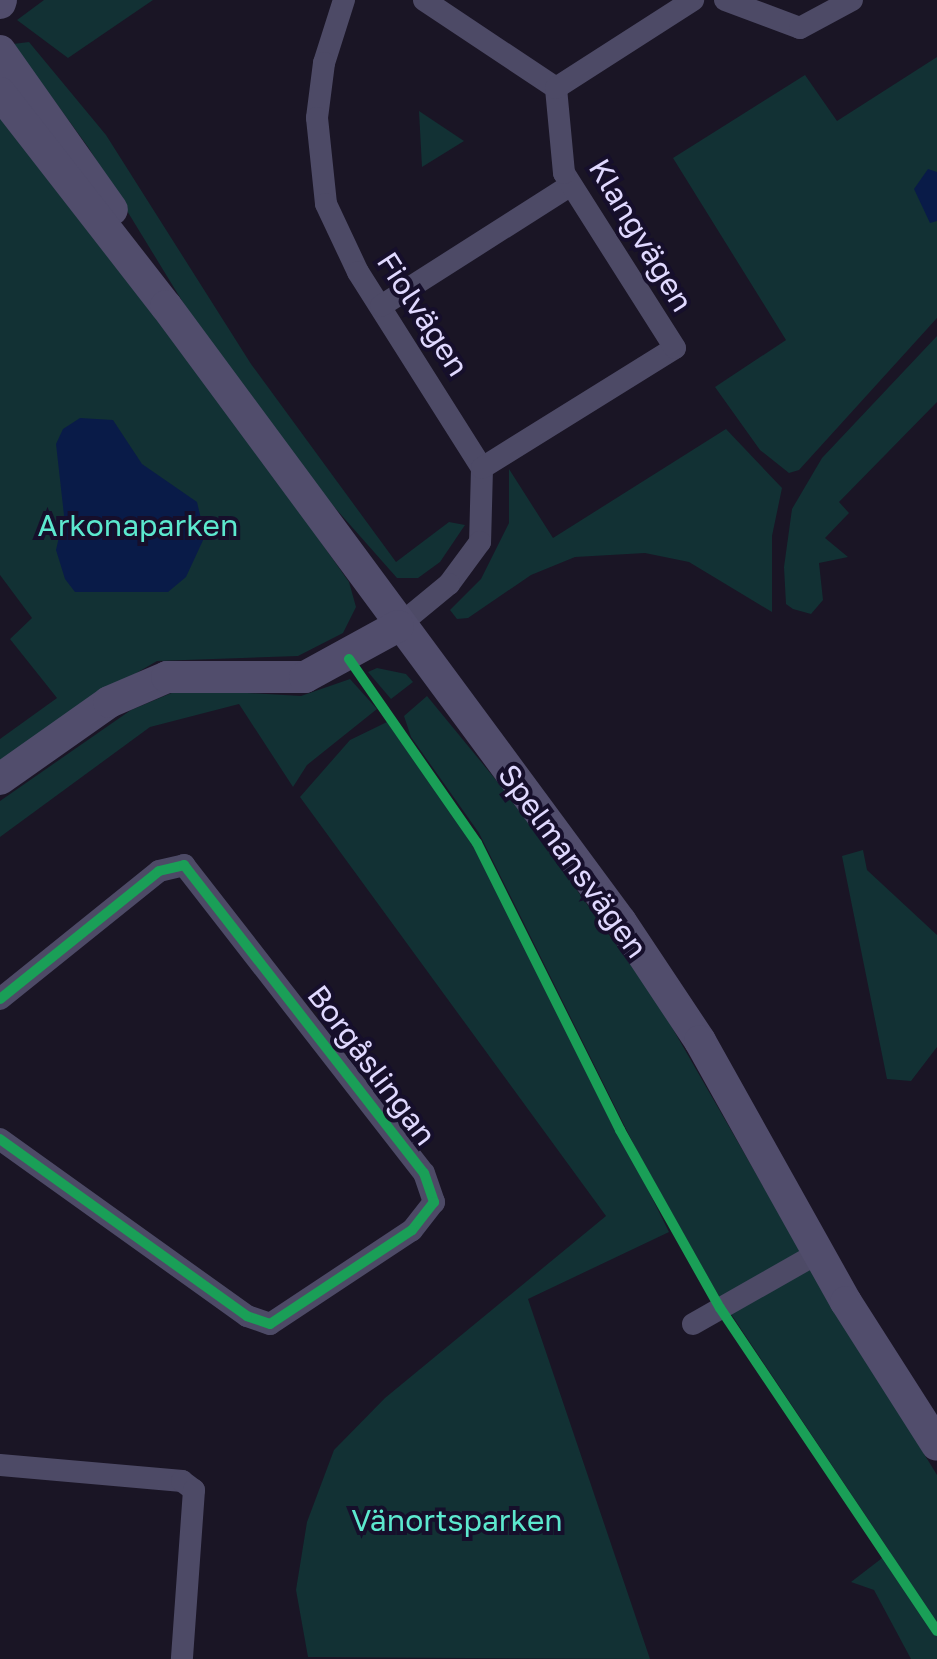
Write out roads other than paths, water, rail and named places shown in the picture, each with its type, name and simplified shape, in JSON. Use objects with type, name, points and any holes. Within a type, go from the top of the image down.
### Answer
[{"type":"main road","name":"Spelmansvägen","points":[[0,51],[103,195],[166,306]]},
{"type":"main road","name":"Spelmansvägen","points":[[0,94],[166,306],[398,626],[621,922],[700,1042],[818,1253],[937,1445]]},
{"type":"main road","points":[[0,779],[109,702],[166,676],[305,677],[349,659],[398,626]]},
{"type":"street","name":"Fiolvägen","points":[[344,0],[324,63],[316,147],[333,222],[482,468]]},
{"type":"street","points":[[424,0],[556,88],[692,0]]},
{"type":"street","points":[[725,0],[800,28],[852,0]]},
{"type":"street","name":"Klangvägen","points":[[482,468],[674,348],[564,173],[556,88]]},
{"type":"street","points":[[381,306],[571,184]]},
{"type":"street","points":[[398,626],[449,584],[480,542],[482,468]]},
{"type":"street","name":"Borgåslingan","points":[[0,998],[159,871],[184,865],[424,1173],[434,1202],[412,1230],[270,1324],[248,1316],[0,1139]]},
{"type":"street","points":[[692,1324],[818,1253]]},
{"type":"street","points":[[0,1465],[182,1481],[194,1490],[182,1659]]},
{"type":"water","points":[[928,169],[937,172],[937,221],[930,223],[914,189]]},
{"type":"water","points":[[80,418],[113,420],[142,464],[197,502],[205,536],[186,577],[168,592],[75,592],[65,579],[56,550],[64,515],[56,444],[63,429]]},
{"type":"park label","name":"Arkonaparken","points":[[138,525]]},
{"type":"park label","name":"Vänortsparken","points":[[457,1520]]}]
